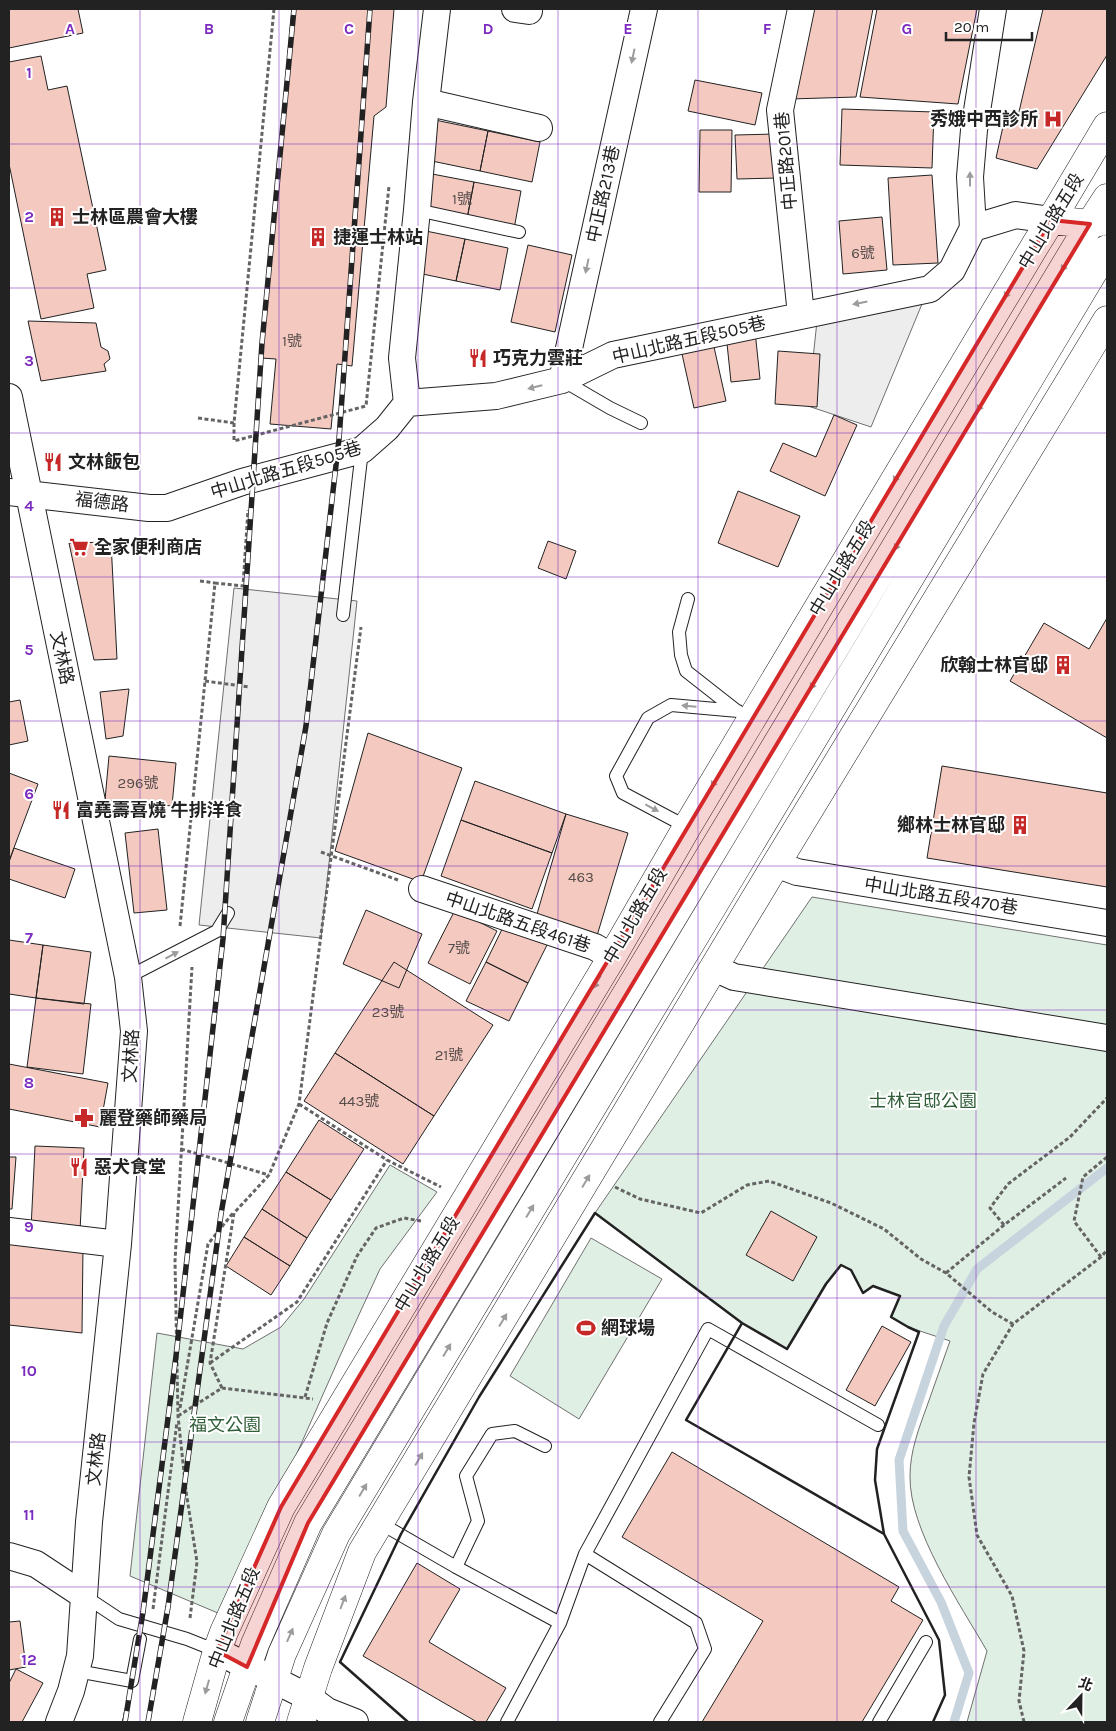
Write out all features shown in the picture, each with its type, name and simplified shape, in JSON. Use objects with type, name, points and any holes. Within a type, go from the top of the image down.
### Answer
[{"type":"main road","name":"中山北路五段","points":[[197,1722],[217,1651],[281,1507],[612,957],[734,750],[745,715],[911,454],[1107,126]]},
{"type":"main road","name":"中山北路五段","points":[[228,1722],[255,1644],[308,1523],[942,471],[1099,222],[1107,198]]},
{"type":"main road","points":[[1051,220],[1099,222]]},
{"type":"main road","points":[[260,1722],[272,1680],[282,1654],[336,1534],[1107,250]]},
{"type":"main road","points":[[304,1710],[362,1552],[776,864],[1107,320]]},
{"type":"main road","points":[[911,454],[942,471]]},
{"type":"main road","points":[[961,493],[992,510]]},
{"type":"main road","points":[[734,750],[763,768]]},
{"type":"street","points":[[407,403],[402,358],[426,102],[437,9]]},
{"type":"street","name":"中正路213巷","points":[[562,380],[644,9]]},
{"type":"street","name":"中正路201巷","points":[[801,9],[780,110],[801,315]]},
{"type":"street","points":[[993,9],[973,140],[970,177],[973,228],[1016,215],[1051,220]]},
{"type":"street","points":[[426,102],[539,128]]},
{"type":"street","name":"中山北路五段505巷","points":[[194,498],[242,482],[362,450],[387,428],[407,403],[496,396],[562,380],[613,355],[930,289],[952,270],[973,228]]},
{"type":"street","name":"文林路","points":[[9,397],[19,492],[128,977],[134,1031],[118,1244],[83,1595],[80,1656],[60,1722]]},
{"type":"street","name":"福德路","points":[[19,492],[158,508],[167,508],[194,498]]},
{"type":"street","name":"中山北路五段470巷","points":[[776,864],[797,872],[1107,922]]},
{"type":"street","name":"中山北路五段461巷","points":[[422,889],[594,947],[612,957]]},
{"type":"street","points":[[714,968],[734,977],[1107,1038]]},
{"type":"street","points":[[9,1231],[118,1244]]},
{"type":"street","points":[[9,1556],[36,1564],[83,1595]]},
{"type":"street","points":[[217,1651],[272,1680],[304,1710],[327,1711],[355,1722]]},
{"type":"lane","points":[[417,210],[519,232]]},
{"type":"lane","points":[[562,380],[610,408],[641,423]]},
{"type":"lane","points":[[343,615],[362,450]]},
{"type":"lane","points":[[688,599],[679,632],[681,655],[686,671],[745,715]]},
{"type":"lane","points":[[687,827],[623,793],[616,776],[648,718],[671,705],[745,715]]},
{"type":"lane","points":[[128,977],[217,931],[228,913]]},
{"type":"lane","points":[[507,1722],[560,1624],[585,1554],[708,1329],[878,1426]]},
{"type":"lane","points":[[456,1567],[478,1521],[466,1476],[492,1434],[515,1430],[545,1446]]},
{"type":"lane","points":[[380,1524],[560,1624]]},
{"type":"lane","points":[[585,1554],[696,1623],[705,1649],[660,1722]]},
{"type":"lane","points":[[83,1595],[119,1619],[188,1638],[217,1651]]},
{"type":"lane","points":[[77,1671],[132,1681],[140,1639]]},
{"type":"lane","points":[[879,1722],[926,1642]]},
{"type":"path","points":[[274,9],[234,423],[234,441],[366,406],[389,178]]},
{"type":"path","points":[[198,418],[234,423]]},
{"type":"path","points":[[200,581],[243,586],[248,510]]},
{"type":"path","points":[[188,1638],[197,1562],[186,1491],[178,1416],[176,1261],[194,944],[180,928],[215,583]]},
{"type":"path","points":[[152,1617],[178,1416],[208,1244],[269,1175],[299,1104],[362,622]]},
{"type":"path","points":[[205,681],[249,688]]},
{"type":"path","points":[[192,807],[237,814]]},
{"type":"path","points":[[321,852],[422,889]]},
{"type":"path","points":[[1004,1225],[990,1208],[1008,1184],[1070,1137],[1107,1098]]},
{"type":"path","points":[[299,1104],[387,1160],[446,1189]]},
{"type":"path","points":[[181,1148],[269,1175]]},
{"type":"path","points":[[1101,1257],[1074,1221],[1083,1177],[1107,1157]]},
{"type":"path","points":[[210,1363],[297,1302],[387,1160]]},
{"type":"path","points":[[946,1273],[1004,1225],[1066,1178]]},
{"type":"path","points":[[613,1186],[640,1199],[701,1213],[747,1185],[769,1181],[831,1203],[884,1230],[921,1259],[946,1273],[992,1312],[1013,1324]]},
{"type":"path","points":[[222,1388],[210,1363],[234,1213]]},
{"type":"path","points":[[305,1397],[327,1323],[357,1256],[376,1228],[404,1218],[425,1222]]},
{"type":"path","points":[[1024,1722],[1019,1701],[1024,1651],[1012,1596],[977,1535],[969,1476],[974,1423],[983,1374],[1013,1324],[1101,1257],[1107,1250]]},
{"type":"path","points":[[178,1416],[222,1388],[319,1400]]},
{"type":"highlighted area","points":[[1051,220],[1090,224],[308,1523],[247,1667],[217,1651],[281,1507]]},
{"type":"green space","name":"士林官邸公園","points":[[812,897],[1107,945],[1107,1722],[967,1722],[987,1651],[938,1566],[927,1543],[912,1497],[910,1476],[912,1458],[921,1423],[950,1341],[908,1327],[891,1317],[900,1296],[873,1286],[863,1293],[851,1270],[841,1265],[825,1284],[787,1349],[742,1323],[595,1213]]},
{"type":"green space","name":"福文公園","points":[[390,1165],[437,1192],[380,1269],[225,1616],[130,1576],[157,1333],[243,1349],[281,1327],[304,1299]]},
{"type":"green space","name":"網球場","points":[[591,1238],[662,1279],[579,1419],[510,1376]]},
{"type":"shaded area","points":[[922,304],[871,427],[808,406],[817,321]]},
{"type":"shaded area","points":[[234,588],[357,601],[321,938],[199,925]]},
{"type":"building","points":[[9,9],[78,9],[83,33],[9,48]]},
{"type":"building","name":"捷運士林站","points":[[292,9],[394,9],[386,107],[374,116],[352,366],[337,364],[331,429],[270,424],[276,359],[261,358]]},
{"type":"building","points":[[809,9],[873,9],[856,97],[790,99]]},
{"type":"building","points":[[877,9],[977,9],[958,104],[860,97]]},
{"type":"building","points":[[1043,9],[1107,9],[1107,55],[1037,169],[996,158],[1006,113],[1018,116]]},
{"type":"building","name":"士林區農會大樓","points":[[41,56],[48,90],[67,86],[106,270],[87,274],[94,308],[41,319],[9,164],[9,62]]},
{"type":"building","points":[[695,80],[762,93],[755,125],[688,111]]},
{"type":"building","points":[[842,109],[934,112],[932,168],[840,165]]},
{"type":"building","points":[[435,120],[488,131],[480,171],[427,160]]},
{"type":"building","points":[[700,130],[732,130],[731,192],[699,192]]},
{"type":"building","points":[[488,131],[540,142],[532,182],[480,171]]},
{"type":"building","points":[[776,134],[778,178],[737,179],[735,135]]},
{"type":"building","points":[[427,173],[474,182],[467,219],[420,211]]},
{"type":"building","points":[[932,175],[938,263],[893,265],[888,178]]},
{"type":"building","points":[[474,182],[521,191],[514,229],[467,219]]},
{"type":"building","points":[[882,217],[887,270],[843,274],[839,221]]},
{"type":"building","points":[[421,230],[465,239],[456,281],[413,272]]},
{"type":"building","points":[[465,239],[508,248],[500,290],[456,281]]},
{"type":"building","points":[[528,245],[572,255],[555,332],[511,322]]},
{"type":"building","points":[[28,321],[96,323],[101,347],[108,351],[110,359],[104,364],[106,371],[41,381]]},
{"type":"building","points":[[755,331],[760,379],[731,382],[726,334]]},
{"type":"building","points":[[712,338],[726,401],[694,408],[680,345]]},
{"type":"building","points":[[778,351],[820,354],[817,407],[775,404]]},
{"type":"building","points":[[834,415],[857,425],[825,496],[770,471],[783,443],[816,457]]},
{"type":"building","points":[[738,491],[800,516],[778,567],[718,543]]},
{"type":"building","points":[[548,541],[576,551],[566,579],[538,568]]},
{"type":"building","points":[[111,542],[117,659],[94,660],[69,543]]},
{"type":"building","name":"欣翰士林官邸","points":[[1107,618],[1107,738],[1010,681],[1044,623],[1089,649]]},
{"type":"building","points":[[129,689],[123,736],[106,739],[100,692]]},
{"type":"building","points":[[20,700],[28,741],[9,745],[9,702]]},
{"type":"building","points":[[368,733],[462,768],[421,882],[335,851]]},
{"type":"building","points":[[109,756],[176,763],[172,806],[105,800]]},
{"type":"building","name":"鄉林士林官邸","points":[[942,766],[1107,793],[1107,887],[927,858]]},
{"type":"building","points":[[9,773],[38,784],[9,861]]},
{"type":"building","points":[[475,781],[566,814],[552,853],[461,820]]},
{"type":"building","points":[[566,814],[628,833],[596,939],[535,921]]},
{"type":"building","points":[[461,820],[552,853],[532,909],[441,876]]},
{"type":"building","points":[[158,829],[167,910],[134,913],[125,833]]},
{"type":"building","points":[[14,848],[75,869],[65,898],[9,879],[9,862]]},
{"type":"building","points":[[366,910],[422,934],[399,988],[343,964]]},
{"type":"building","points":[[455,910],[497,931],[470,984],[428,963]]},
{"type":"building","points":[[507,919],[549,941],[528,983],[486,962]]},
{"type":"building","points":[[9,940],[43,945],[36,998],[9,994]]},
{"type":"building","points":[[43,945],[91,952],[84,1004],[36,998]]},
{"type":"building","points":[[394,962],[493,1025],[434,1116],[335,1053]]},
{"type":"building","points":[[486,962],[528,983],[509,1021],[466,1001]]},
{"type":"building","points":[[36,998],[91,1004],[83,1074],[27,1067]]},
{"type":"building","points":[[335,1053],[434,1116],[403,1164],[304,1101]]},
{"type":"building","points":[[9,1064],[108,1083],[100,1127],[9,1109]]},
{"type":"building","points":[[319,1120],[364,1149],[331,1200],[286,1172]]},
{"type":"building","points":[[35,1146],[84,1148],[80,1231],[31,1229]]},
{"type":"building","points":[[9,1157],[16,1157],[12,1209],[9,1209]]},
{"type":"building","points":[[286,1172],[331,1200],[307,1238],[262,1209]]},
{"type":"building","points":[[262,1209],[307,1238],[290,1266],[244,1237]]},
{"type":"building","points":[[771,1211],[817,1237],[793,1281],[746,1255]]},
{"type":"building","points":[[244,1237],[290,1266],[271,1295],[226,1266]]},
{"type":"building","points":[[9,1242],[83,1247],[82,1333],[9,1325]]},
{"type":"building","points":[[882,1326],[911,1342],[875,1406],[846,1390]]},
{"type":"building","points":[[672,1452],[899,1587],[891,1601],[923,1620],[862,1722],[702,1722],[763,1621],[622,1537]]},
{"type":"building","points":[[417,1563],[460,1589],[429,1642],[506,1688],[486,1722],[477,1722],[363,1656]]},
{"type":"building","points":[[20,1621],[26,1667],[9,1670],[9,1622]]},
{"type":"building","points":[[16,1669],[43,1683],[22,1722],[9,1722],[9,1683]]},
{"type":"waterway","points":[[954,1722],[969,1673],[941,1602],[903,1531],[899,1460],[944,1326],[977,1269],[1107,1168]]},
{"type":"railway","points":[[125,1722],[143,1612],[176,1356],[223,939],[262,343],[294,9]]},
{"type":"railway","points":[[148,1722],[168,1607],[221,1214],[306,726],[339,439],[370,9]]},
{"type":"wall","points":[[408,1722],[340,1662],[401,1534],[479,1397],[595,1213],[742,1323],[787,1349],[826,1284],[841,1265],[851,1270],[863,1293],[873,1286],[900,1296],[891,1317],[919,1332],[877,1449],[875,1480],[884,1534],[939,1640],[945,1695],[933,1722]]},
{"type":"wall","points":[[841,1265],[851,1270],[863,1293],[873,1286],[900,1296],[891,1317],[919,1332],[877,1449],[875,1480],[884,1534],[686,1420],[742,1323],[787,1349],[826,1284],[841,1265]]},
{"type":"place","name":"秀娥中西診所","points":[[1053,119]]},
{"type":"place","name":"士林區農會大樓","points":[[57,217]]},
{"type":"place","name":"捷運士林站","points":[[318,237]]},
{"type":"place","name":"巧克力雲莊","points":[[478,358]]},
{"type":"place","name":"文林飯包","points":[[53,462]]},
{"type":"place","name":"全家便利商店","points":[[79,547]]},
{"type":"place","name":"欣翰士林官邸","points":[[1063,665]]},
{"type":"place","name":"富堯壽喜燒 牛排洋食","points":[[61,810]]},
{"type":"place","name":"鄉林士林官邸","points":[[1020,825]]},
{"type":"place","name":"麗登藥師藥局","points":[[84,1118]]},
{"type":"place","name":"惡犬食堂","points":[[79,1167]]},
{"type":"place","name":"網球場","points":[[586,1328]]}]
